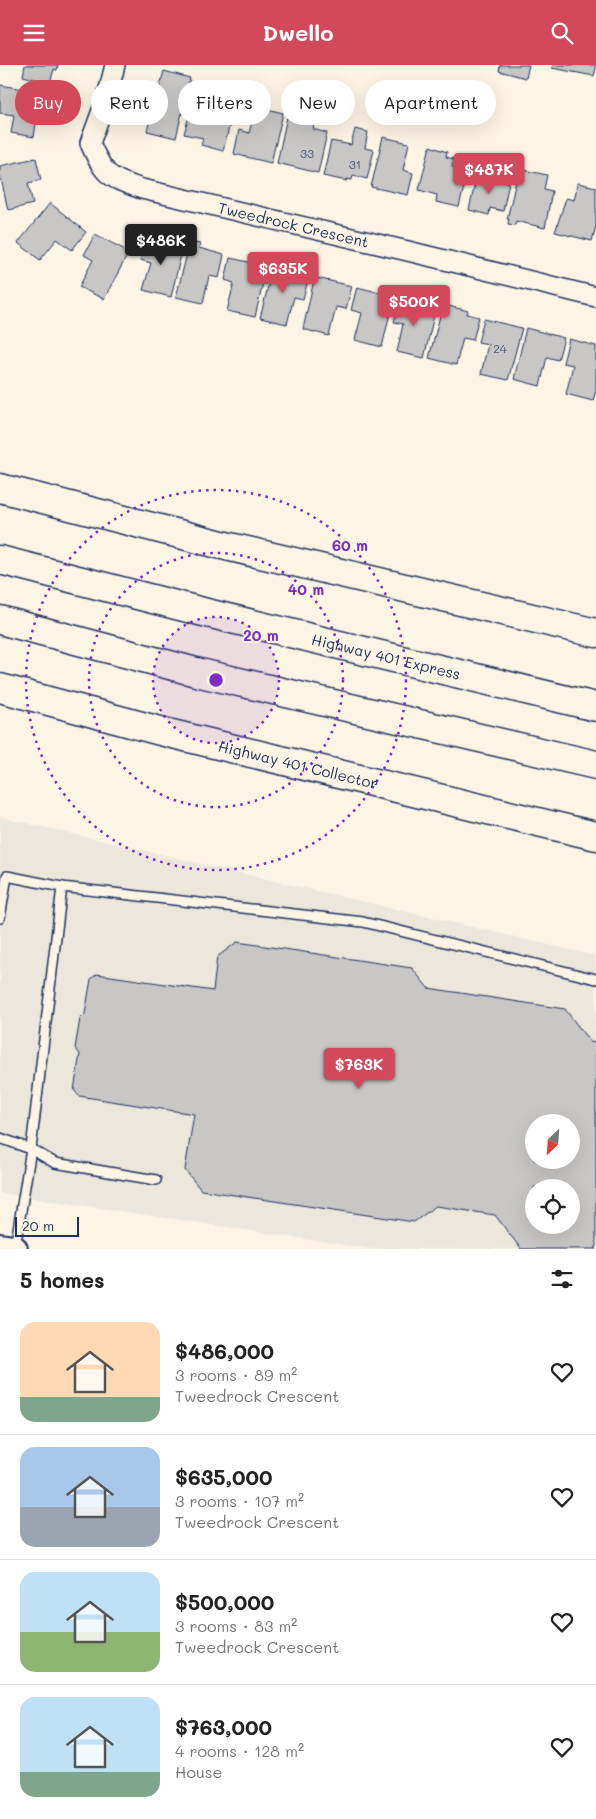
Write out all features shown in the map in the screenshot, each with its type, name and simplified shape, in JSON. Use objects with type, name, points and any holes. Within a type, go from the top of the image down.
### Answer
[{"type":"highway","points":[[0,488],[226,546],[596,633]]},
{"type":"highway","name":"Highway 401 Express","points":[[0,560],[207,613],[596,707]]},
{"type":"highway","points":[[0,620],[196,672],[596,765]]},
{"type":"highway","name":"Highway 401 Collector","points":[[0,688],[164,731],[596,836]]},
{"type":"main road","points":[[0,1247],[15,1249]]},
{"type":"street","name":"Tweedrock Crescent","points":[[115,65],[108,97],[90,143],[101,167],[114,179],[142,189],[596,297]]},
{"type":"lane","points":[[0,918],[7,875],[62,887],[364,923],[596,979]]},
{"type":"lane","points":[[15,1249],[31,1149],[62,887]]},
{"type":"lane","points":[[0,1138],[31,1149],[55,1163],[156,1180]]},
{"type":"shaded area","points":[[0,817],[596,956],[596,1249],[371,1249],[0,1193]]},
{"type":"building","points":[[25,65],[58,65],[57,70],[54,69],[51,80],[38,80],[23,76]]},
{"type":"building","points":[[500,65],[529,65],[526,78],[499,71]]},
{"type":"building","points":[[553,65],[596,65],[596,68],[594,76],[552,68]]},
{"type":"building","points":[[164,71],[190,78],[190,80],[178,80],[179,125],[176,138],[147,131],[148,125],[168,125],[168,80],[162,80]]},
{"type":"building","points":[[0,85],[15,88],[15,125],[36,125],[34,137],[11,133],[14,115],[0,113]]},
{"type":"building","points":[[271,110],[281,112],[281,121],[271,163],[234,154],[239,130],[249,133],[251,125],[271,125]]},
{"type":"building","points":[[186,125],[230,125],[223,151],[201,145],[203,138],[184,134]]},
{"type":"building","points":[[285,125],[314,125],[313,129],[327,133],[318,173],[277,163]]},
{"type":"building","points":[[355,129],[368,132],[365,148],[374,150],[367,179],[353,175],[352,180],[347,179],[347,181],[323,176],[331,141],[351,145]]},
{"type":"building","points":[[383,137],[409,143],[403,170],[413,173],[408,195],[371,187]]},
{"type":"building","points":[[430,146],[447,152],[446,157],[454,159],[452,167],[468,171],[459,207],[436,202],[437,195],[419,190]]},
{"type":"building","points":[[36,158],[41,180],[28,183],[33,204],[8,210],[0,166]]},
{"type":"building","points":[[519,169],[547,175],[544,189],[552,191],[545,228],[516,221],[515,225],[508,224],[509,219],[507,219]]},
{"type":"building","points":[[477,175],[509,182],[503,211],[490,208],[489,215],[469,210]]},
{"type":"building","points":[[578,183],[596,187],[596,226],[592,241],[555,232],[566,198],[574,200]]},
{"type":"building","points":[[50,203],[86,232],[72,250],[57,239],[40,260],[18,243]]},
{"type":"building","points":[[95,234],[129,252],[104,299],[79,287],[93,260],[84,255]]},
{"type":"building","points":[[145,237],[183,246],[171,297],[143,290],[151,263],[140,260]]},
{"type":"building","points":[[190,242],[200,244],[199,248],[224,255],[219,278],[209,276],[203,303],[176,297]]},
{"type":"building","points":[[230,258],[267,266],[255,317],[227,311],[234,283],[225,280]]},
{"type":"building","points":[[273,267],[309,276],[303,299],[294,297],[287,324],[260,318]]},
{"type":"building","points":[[317,278],[352,286],[346,309],[336,307],[329,336],[303,329],[314,280]]},
{"type":"building","points":[[357,287],[394,296],[382,347],[355,340],[362,313],[351,310]]},
{"type":"building","points":[[400,298],[436,307],[424,358],[397,352],[403,324],[394,322]]},
{"type":"building","points":[[445,305],[468,311],[467,314],[479,317],[473,340],[463,338],[456,365],[429,358],[442,308]]},
{"type":"building","points":[[484,319],[522,328],[508,380],[481,374],[488,344],[478,342]]},
{"type":"building","points":[[526,328],[564,338],[558,360],[547,357],[540,386],[514,379]]},
{"type":"building","points":[[569,339],[596,346],[596,390],[593,401],[566,394],[573,365],[563,363]]},
{"type":"building","points":[[237,942],[412,968],[428,988],[565,1009],[590,1042],[596,1043],[596,1249],[521,1249],[495,1215],[436,1206],[414,1222],[201,1190],[185,1170],[194,1114],[79,1096],[74,1090],[80,1054],[75,1048],[80,1019],[85,1014],[91,979],[97,974],[213,991],[217,957]]}]
